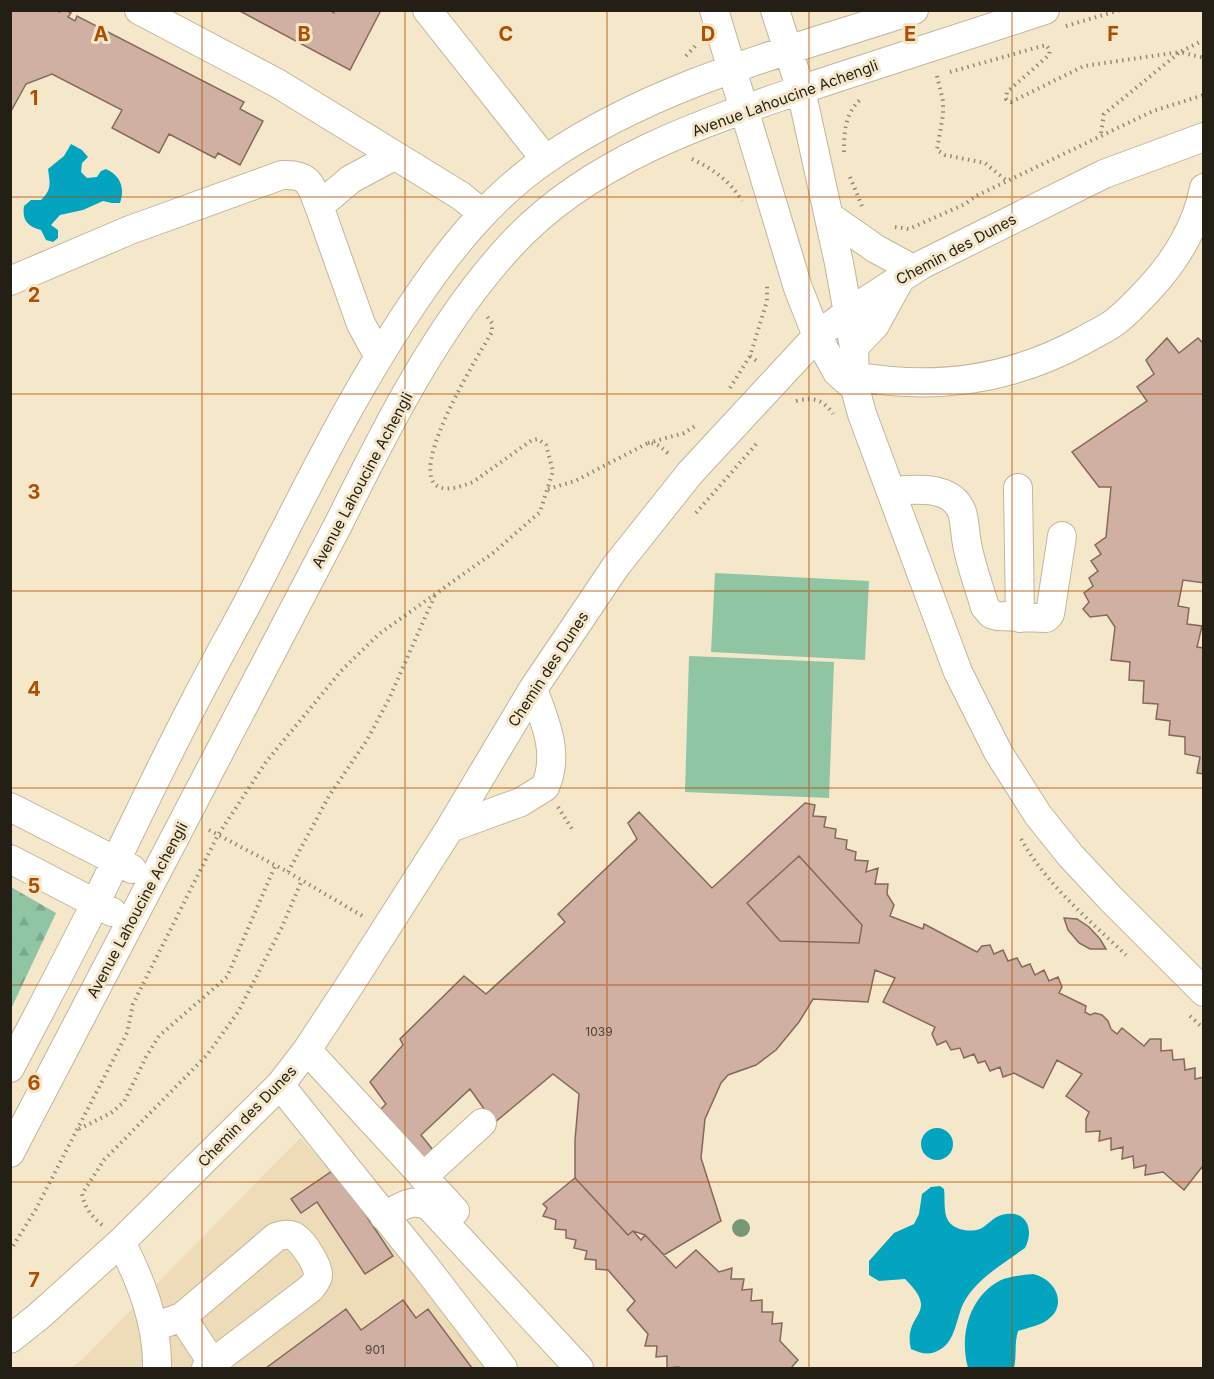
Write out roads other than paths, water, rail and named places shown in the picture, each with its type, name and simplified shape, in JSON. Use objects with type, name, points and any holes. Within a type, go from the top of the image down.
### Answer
[{"type":"street","points":[[139,10],[277,83],[461,196],[483,214]]},
{"type":"street","points":[[427,10],[545,159]]},
{"type":"street","points":[[714,10],[798,288],[817,336],[849,378],[958,672],[998,752],[1038,815],[1070,855],[1110,898],[1203,992]]},
{"type":"street","points":[[775,10],[801,90],[839,262],[854,347],[849,378]]},
{"type":"street","points":[[10,1068],[95,903],[194,702],[316,468],[378,355],[438,266],[483,214],[545,159],[592,130],[636,108],[732,68],[914,10]]},
{"type":"street","name":"Avenue Lahoucine Achengli","points":[[10,1153],[339,524],[390,420],[466,299],[511,245],[568,195],[608,168],[745,109],[1045,10]]},
{"type":"street","name":"Chemin des Dunes","points":[[10,1339],[121,1242],[280,1085],[307,1050],[386,930],[450,828],[532,689],[616,566],[690,473],[817,336],[847,313],[908,273],[1104,174],[1203,137]]},
{"type":"street","points":[[319,206],[351,179],[394,156]]},
{"type":"street","points":[[10,281],[130,230],[282,175],[298,175],[306,179],[313,190],[361,324],[378,355]]},
{"type":"street","points":[[784,372],[820,367],[849,378],[931,383],[1002,374],[1041,362],[1115,322],[1167,270],[1185,240],[1201,201],[1203,188]]},
{"type":"street","points":[[829,216],[908,273],[875,325],[854,347]]},
{"type":"street","points":[[1018,488],[1020,618]]},
{"type":"street","points":[[891,491],[942,492],[958,504],[963,513],[967,546],[985,608],[997,616],[1046,618],[1050,614],[1062,536]]},
{"type":"street","points":[[450,828],[521,802],[545,787],[552,767],[551,746],[547,728],[532,689]]},
{"type":"street","points":[[10,807],[152,880]]},
{"type":"street","points":[[10,859],[131,922]]},
{"type":"street","points":[[307,1050],[489,1248]]},
{"type":"street","points":[[280,1085],[503,1368]]},
{"type":"street","points":[[423,1177],[482,1123]]},
{"type":"street","points":[[384,1216],[411,1202],[422,1202],[430,1207],[579,1368]]},
{"type":"street","points":[[154,1328],[182,1317],[276,1237],[288,1234],[295,1237],[314,1260],[318,1275],[311,1288],[210,1366],[182,1317]]},
{"type":"street","points":[[121,1242],[132,1264],[154,1328],[157,1368]]},
{"type":"water","points":[[71,144],[82,150],[88,157],[82,163],[81,172],[87,178],[97,177],[101,171],[106,169],[111,172],[121,183],[121,198],[120,203],[103,201],[83,210],[60,215],[51,225],[58,230],[58,238],[53,242],[46,240],[41,230],[26,222],[24,206],[31,200],[41,200],[45,196],[49,186],[48,169],[64,156]]},
{"type":"water","points":[[937,1128],[949,1132],[953,1144],[949,1156],[937,1160],[925,1156],[921,1144],[925,1132]]},
{"type":"water","points":[[940,1186],[944,1189],[948,1220],[956,1228],[978,1230],[999,1216],[1014,1214],[1024,1219],[1029,1235],[1025,1248],[991,1273],[968,1295],[953,1335],[946,1345],[933,1353],[926,1354],[911,1349],[911,1328],[921,1307],[916,1291],[905,1279],[879,1281],[869,1275],[869,1261],[894,1233],[914,1224],[919,1214],[922,1194],[931,1187]]},
{"type":"water","points":[[1033,1274],[1048,1281],[1057,1294],[1057,1308],[1053,1315],[1043,1323],[1018,1331],[1014,1368],[968,1368],[966,1330],[974,1306],[990,1287],[1001,1280]]}]
